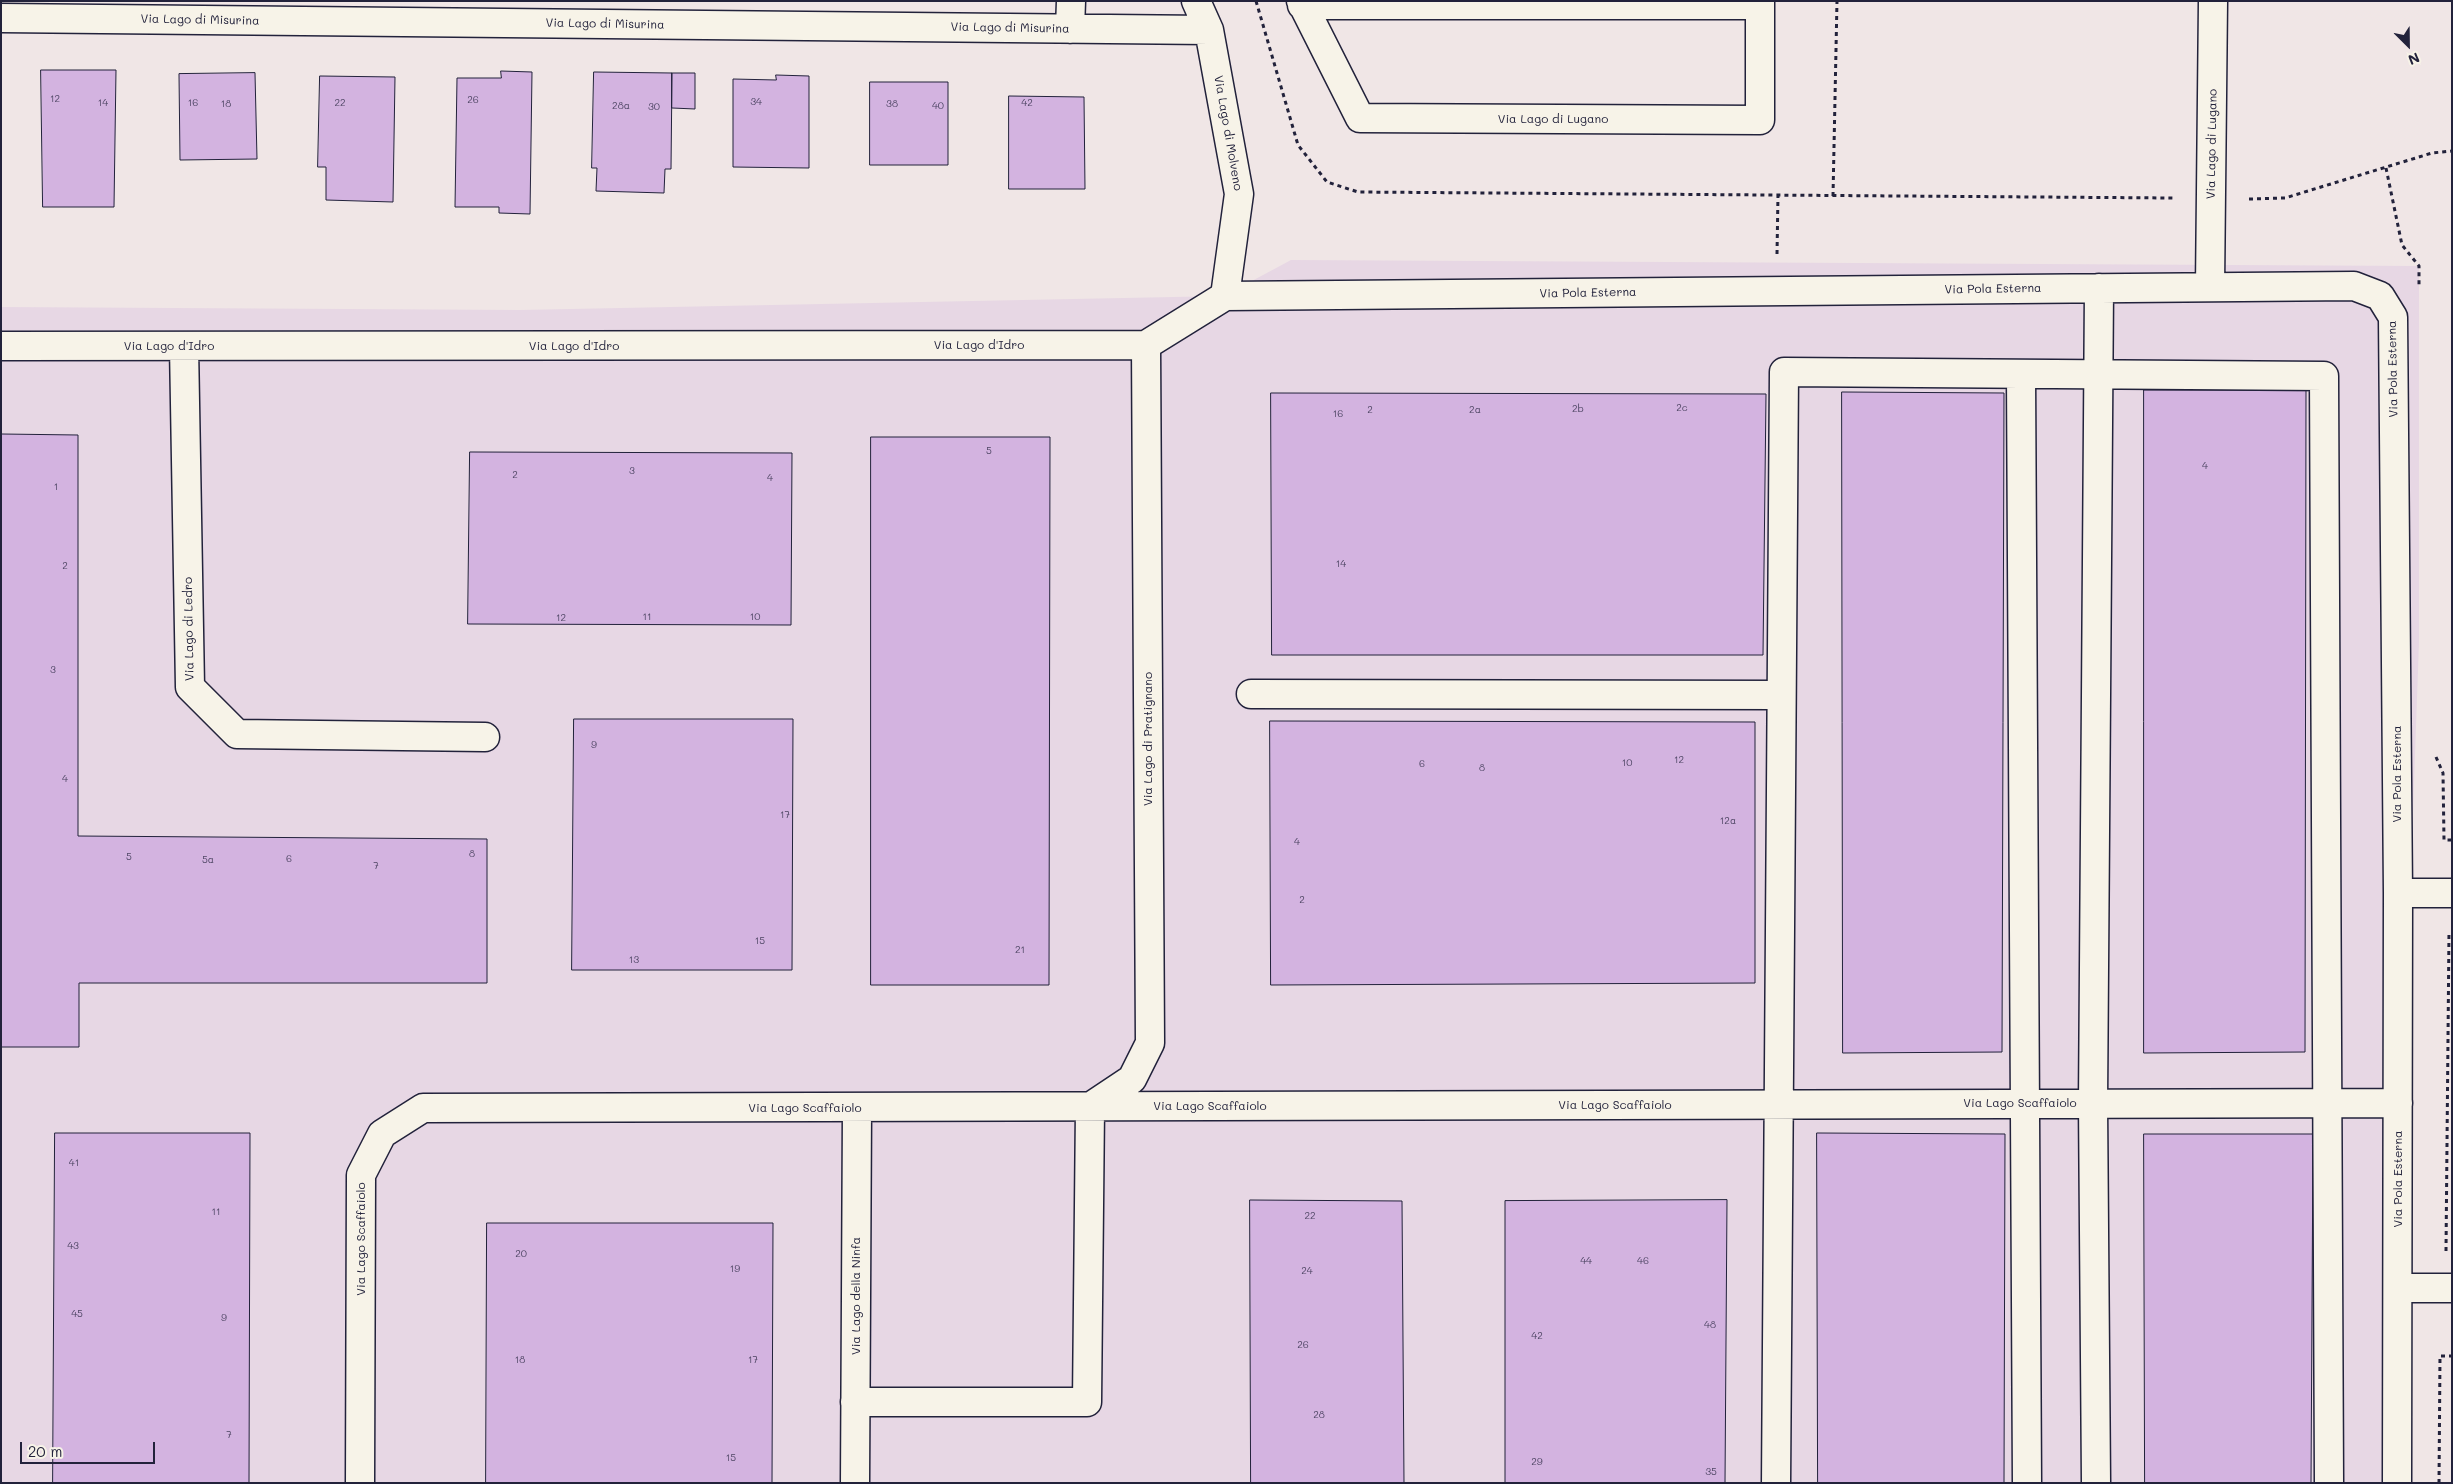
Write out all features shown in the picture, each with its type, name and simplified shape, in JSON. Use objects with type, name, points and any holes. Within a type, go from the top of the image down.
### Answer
[{"type":"street","points":[[1070,29],[1071,1]]},
{"type":"street","name":"Via Lago di Molveno","points":[[1196,1],[1210,30],[1240,194],[1224,296]]},
{"type":"street","name":"Via Lago di Lugano","points":[[2210,287],[2213,1]]},
{"type":"street","name":"Via Lago di Lugano","points":[[1301,3],[1760,3],[1760,120],[1360,118],[1301,3]]},
{"type":"street","name":"Via Lago di Misurina","points":[[1,18],[1210,30]]},
{"type":"street","name":"Via Pola Esterna","points":[[1224,296],[2354,286],[2380,296],[2393,318],[2398,892],[2397,1483]]},
{"type":"street","points":[[2096,1483],[2093,1103],[2099,288]]},
{"type":"street","points":[[1146,345],[1224,296]]},
{"type":"street","name":"Via Lago d'Idro","points":[[1,346],[1146,345]]},
{"type":"street","name":"Via Lago di Pratignano","points":[[1090,1107],[1132,1079],[1150,1043],[1146,345]]},
{"type":"street","name":"Via Lago di Ledro","points":[[184,346],[190,687],[237,734],[485,737]]},
{"type":"street","points":[[1776,1483],[1784,372],[2324,376],[2329,1483]]},
{"type":"street","points":[[2021,374],[2027,1483]]},
{"type":"street","points":[[1251,694],[1781,695]]},
{"type":"street","points":[[2398,892],[2452,893]]},
{"type":"street","name":"Via Lago Scaffaiolo","points":[[360,1483],[361,1175],[382,1134],[422,1108],[2398,1103]]},
{"type":"street","points":[[855,1402],[1087,1402],[1090,1107]]},
{"type":"street","name":"Via Lago della Ninfa","points":[[855,1483],[857,1108]]},
{"type":"street","points":[[2398,1288],[2452,1288]]},
{"type":"path","points":[[1256,1],[1298,145],[1328,182],[1358,192],[2285,198],[2432,153],[2452,151]]},
{"type":"path","points":[[1833,196],[1837,1]]},
{"type":"path","points":[[1776,291],[1778,195]]},
{"type":"path","points":[[2449,922],[2446,1253],[2452,1252]]},
{"type":"path","points":[[2439,1483],[2440,1356],[2452,1356]]},
{"type":"shaded area","points":[[1291,260],[2419,266],[2419,642],[2404,1066],[2406,1483],[1,1483],[1,307],[520,310],[1224,296]]},
{"type":"building","points":[[41,70],[116,70],[114,207],[43,207]]},
{"type":"building","points":[[501,71],[532,72],[530,214],[499,213],[499,207],[455,207],[457,78],[501,78]]},
{"type":"building","points":[[594,72],[672,73],[671,169],[665,169],[664,193],[596,191],[597,168],[592,168]]},
{"type":"building","points":[[255,73],[257,159],[180,160],[179,74]]},
{"type":"building","points":[[672,73],[695,73],[695,109],[672,108]]},
{"type":"building","points":[[776,75],[809,76],[809,168],[733,167],[733,79],[776,80]]},
{"type":"building","points":[[320,76],[395,77],[393,202],[326,200],[326,167],[318,167]]},
{"type":"building","points":[[870,82],[948,82],[948,165],[870,165]]},
{"type":"building","points":[[1009,96],[1084,97],[1085,189],[1009,189]]},
{"type":"building","points":[[2144,390],[2306,390],[2305,1052],[2144,1053]]},
{"type":"building","points":[[1842,392],[2004,393],[2002,1052],[1843,1053]]},
{"type":"building","points":[[1271,393],[1766,394],[1763,655],[1272,655]]},
{"type":"building","points":[[1,434],[78,435],[78,836],[487,839],[487,983],[79,983],[79,1047],[1,1047]]},
{"type":"building","points":[[871,437],[1050,437],[1049,985],[871,985]]},
{"type":"building","points":[[470,452],[792,453],[791,625],[468,624]]},
{"type":"building","points":[[574,719],[793,719],[792,970],[572,970]]},
{"type":"building","points":[[1270,721],[1755,722],[1755,983],[1271,985]]},
{"type":"building","points":[[55,1133],[250,1133],[249,1483],[53,1483]]},
{"type":"building","points":[[1817,1133],[2005,1134],[2004,1483],[1818,1483]]},
{"type":"building","points":[[2144,1134],[2313,1134],[2311,1483],[2145,1483]]},
{"type":"building","points":[[1250,1200],[1402,1201],[1404,1483],[1251,1483]]},
{"type":"building","points":[[1727,1200],[1725,1483],[1505,1483],[1505,1201]]},
{"type":"building","points":[[487,1223],[773,1223],[772,1483],[486,1483]]}]
